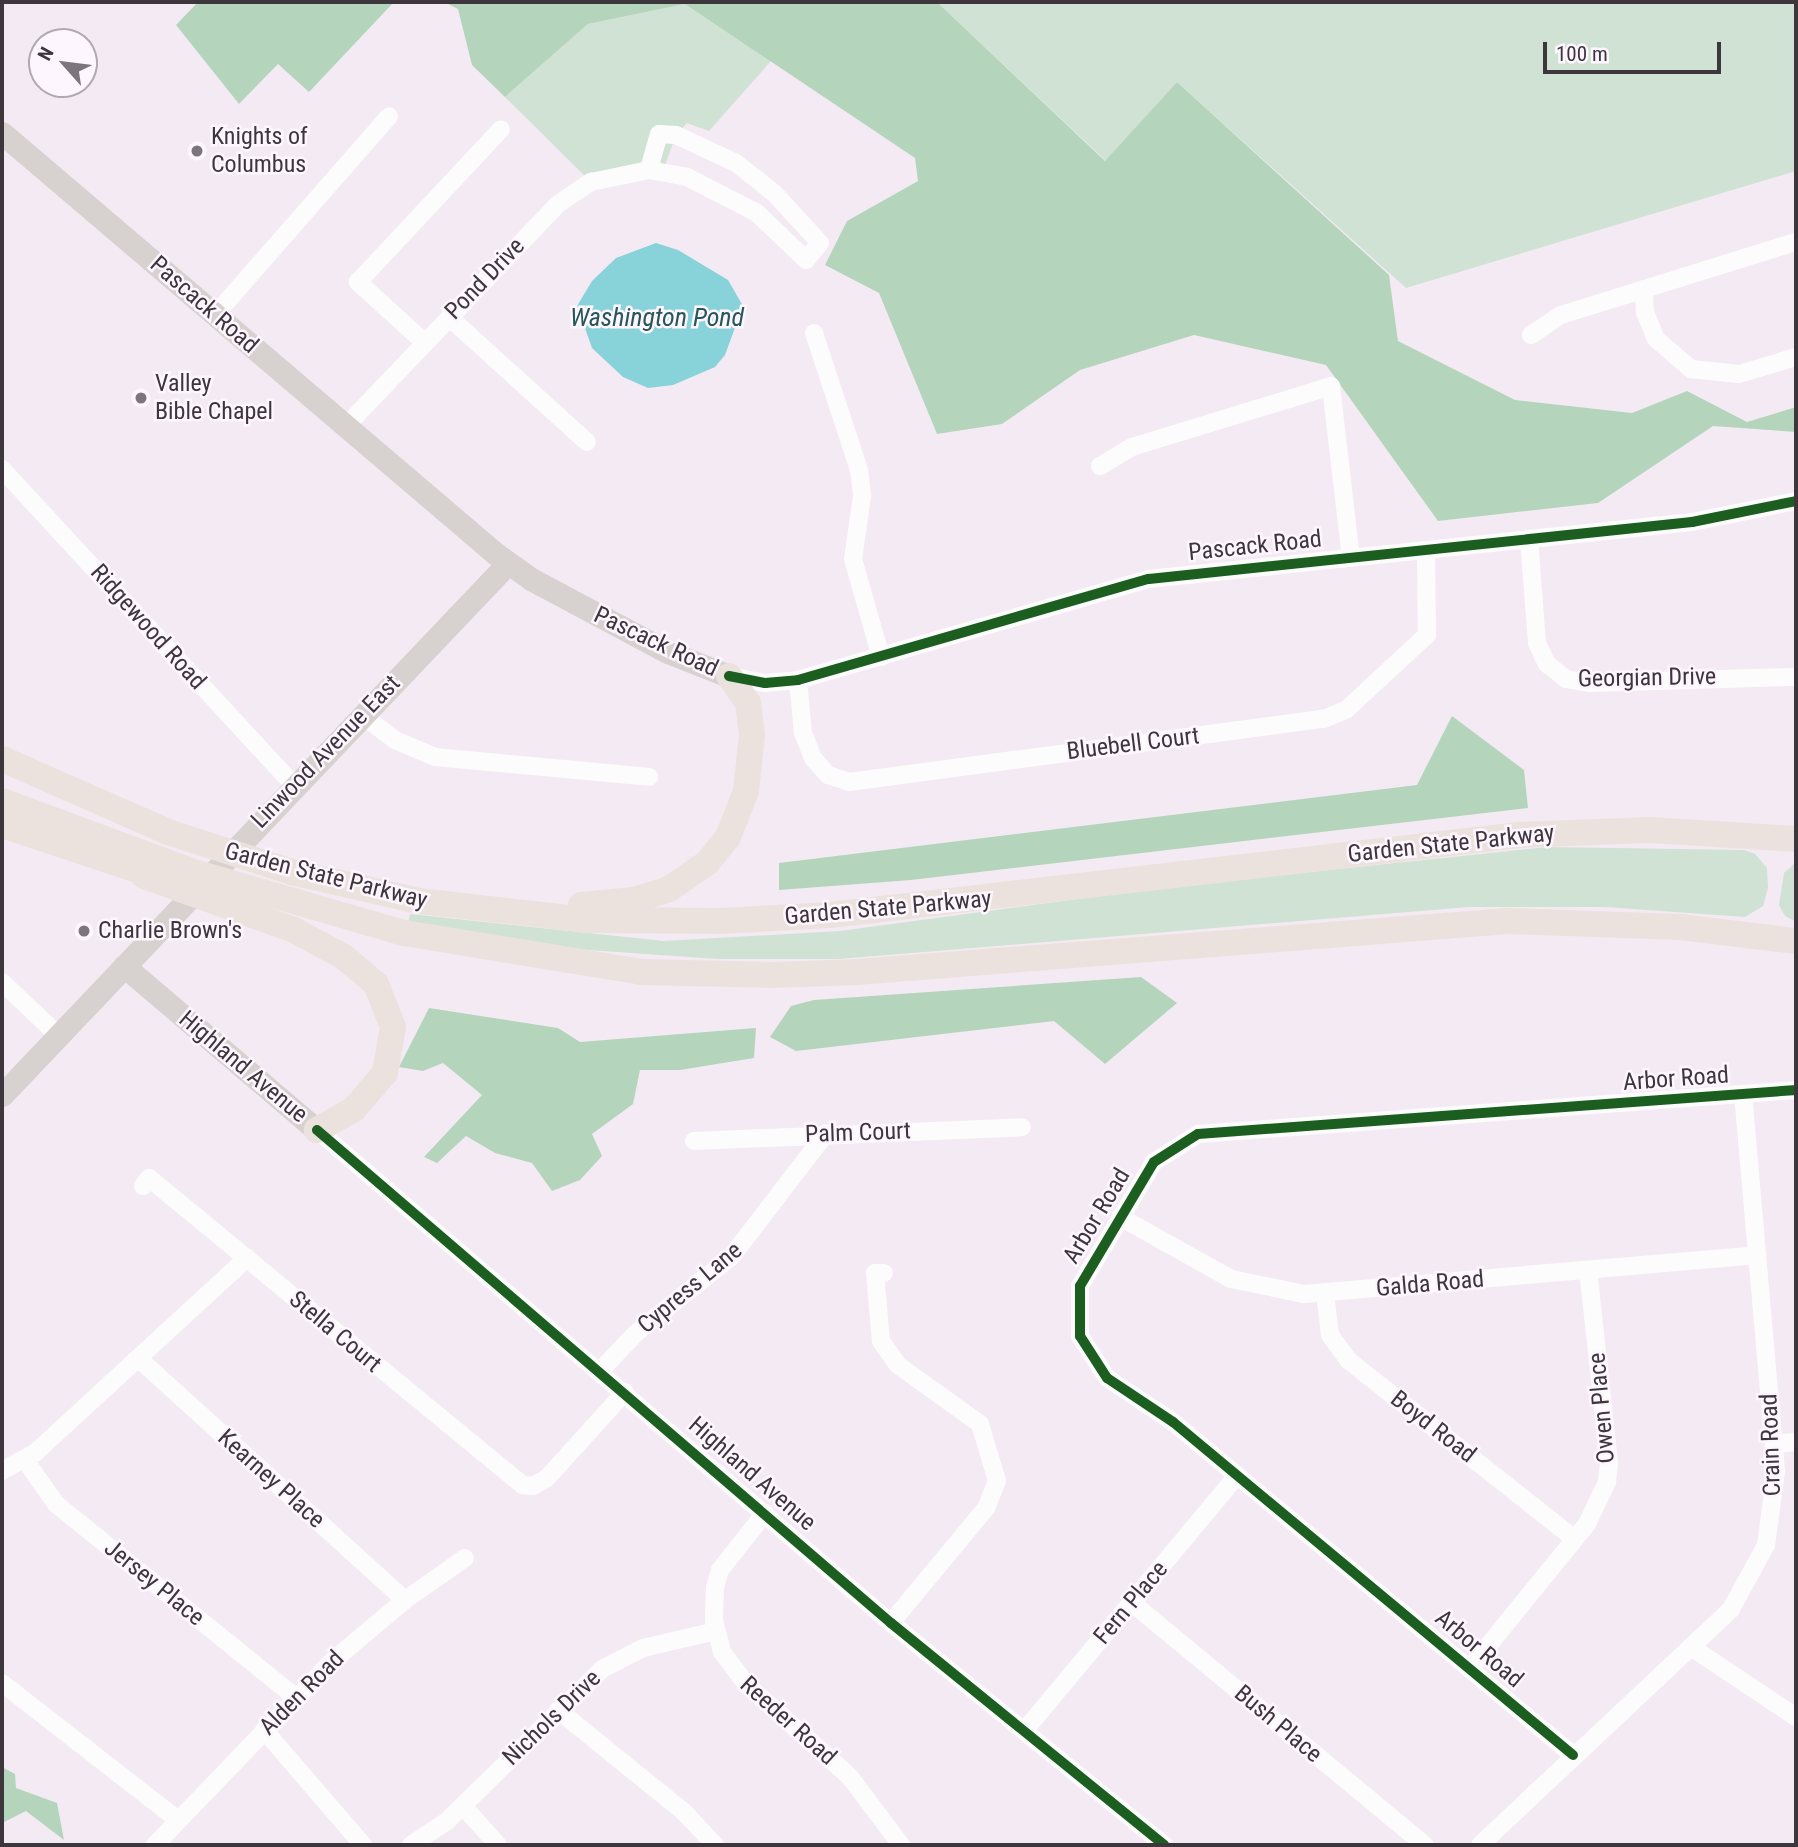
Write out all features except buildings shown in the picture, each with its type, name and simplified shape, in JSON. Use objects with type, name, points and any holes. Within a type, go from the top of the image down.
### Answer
[{"type":"highway","points":[[419,901],[594,905],[652,895],[684,882],[708,863],[728,837],[746,791],[752,720],[748,703],[729,676]]},
{"type":"highway","name":"Garden State Parkway","points":[[2,759],[207,846],[419,901],[589,920],[754,920],[972,901],[1519,835],[1648,830],[1796,839]]},
{"type":"highway","name":"Garden State Parkway","points":[[2,801],[186,869],[394,930],[641,972]]},
{"type":"highway","name":"Garden State Parkway","points":[[2,825],[90,857],[296,918],[401,943],[588,973],[858,972],[1508,921],[1681,927],[1796,941]]},
{"type":"highway","points":[[90,857],[294,930],[344,957],[376,984],[393,1027],[385,1073],[354,1109],[317,1130]]},
{"type":"main road","name":"Pascack Road","points":[[2,132],[344,428],[508,564],[668,652],[729,676]]},
{"type":"main road","name":"Linwood Avenue East","points":[[2,1095],[266,814],[508,564]]},
{"type":"main road","name":"Highland Avenue","points":[[124,966],[317,1130]]},
{"type":"street","points":[[215,315],[389,116]]},
{"type":"street","points":[[425,343],[358,282],[501,129]]},
{"type":"street","name":"Pond Drive","points":[[344,428],[449,317],[575,191],[609,175],[649,170],[687,177],[736,200],[806,260],[820,243],[775,193],[736,163],[676,135],[659,134],[649,170]]},
{"type":"street","points":[[1531,335],[1561,315],[1796,242]]},
{"type":"street","points":[[1644,289],[1645,312],[1656,339],[1691,369],[1739,374],[1796,357]]},
{"type":"street","points":[[449,317],[587,442]]},
{"type":"street","points":[[814,333],[859,470],[862,496],[853,559],[881,657]]},
{"type":"street","points":[[1100,466],[1132,447],[1331,386],[1351,558]]},
{"type":"street","name":"Ridgewood Road","points":[[2,469],[294,785]]},
{"type":"street","name":"Pascack Road","points":[[729,676],[765,683],[798,680],[1149,579],[1692,522],[1796,501]]},
{"type":"street","name":"Georgian Drive","points":[[1530,539],[1537,643],[1547,664],[1566,679],[1589,682],[1796,677]]},
{"type":"street","name":"Bluebell Court","points":[[798,680],[803,733],[813,758],[828,775],[849,782],[1324,719],[1347,709],[1427,635],[1426,550]]},
{"type":"street","points":[[362,715],[395,740],[442,758],[649,777]]},
{"type":"street","points":[[2,982],[58,1036]]},
{"type":"street","name":"Arbor Road","points":[[1573,1755],[1173,1422],[1107,1378],[1085,1350],[1077,1319],[1080,1286],[1120,1217],[1166,1150],[1213,1131],[1743,1096],[1796,1090]]},
{"type":"street","name":"Crain Road","points":[[1480,1845],[1731,1609],[1756,1570],[1773,1518],[1774,1444],[1743,1096]]},
{"type":"street","name":"Palm Court","points":[[694,1141],[826,1133],[1022,1127]]},
{"type":"street","name":"Highland Avenue","points":[[317,1130],[891,1623],[1164,1845]]},
{"type":"street","name":"Cypress Lane","points":[[600,1371],[636,1333],[731,1257],[826,1133]]},
{"type":"street","name":"Stella Court","points":[[143,1186],[149,1178],[514,1481],[531,1486],[547,1478],[625,1392]]},
{"type":"street","name":"Galda Road","points":[[1120,1217],[1231,1279],[1282,1292],[1325,1293],[1757,1255]]},
{"type":"street","points":[[2,1471],[25,1460],[247,1258]]},
{"type":"street","name":"Owen Place","points":[[1470,1668],[1575,1539],[1602,1497],[1609,1463],[1588,1269]]},
{"type":"street","points":[[884,1273],[876,1273],[877,1329],[885,1348],[898,1365],[980,1424],[997,1481],[986,1508],[891,1623]]},
{"type":"street","name":"Boyd Road","points":[[1325,1293],[1331,1335],[1348,1360],[1575,1539]]},
{"type":"street","name":"Kearney Place","points":[[138,1358],[405,1600]]},
{"type":"street","points":[[1774,1444],[1796,1442]]},
{"type":"street","name":"Jersey Place","points":[[25,1460],[56,1504],[295,1697]]},
{"type":"street","name":"Fern Place","points":[[1025,1730],[1237,1476]]},
{"type":"street","name":"Reeder Road","points":[[765,1513],[720,1570],[713,1605],[716,1631],[731,1668],[850,1777],[901,1845]]},
{"type":"street","name":"Alden Road","points":[[155,1845],[295,1697],[405,1600],[465,1558]]},
{"type":"street","name":"Bush Place","points":[[1131,1602],[1425,1845]]},
{"type":"street","name":"Nichols Drive","points":[[411,1845],[463,1807],[579,1687],[623,1657],[667,1641],[716,1631]]},
{"type":"street","points":[[1691,1647],[1796,1717]]},
{"type":"street","points":[[2,1683],[178,1820]]},
{"type":"street","points":[[558,1710],[684,1812],[715,1845]]},
{"type":"street","points":[[264,1730],[363,1845]]},
{"type":"street","points":[[463,1807],[498,1845]]},
{"type":"green space","points":[[198,2],[394,2],[309,92],[278,64],[239,104],[176,25]]},
{"type":"green space","points":[[444,2],[937,2],[1105,161],[1177,82],[1389,275],[1398,341],[1515,400],[1632,413],[1687,391],[1747,422],[1796,407],[1796,432],[1713,426],[1598,503],[1438,521],[1326,365],[1194,335],[1080,370],[1002,424],[937,434],[879,293],[825,265],[847,221],[918,181],[915,158],[685,4],[588,24],[505,97],[472,65],[458,9]]},
{"type":"green space","points":[[937,2],[1796,2],[1796,171],[1406,288],[1177,82],[1106,161]]},
{"type":"green space","points":[[685,4],[771,61],[709,131],[687,123],[676,135],[663,171],[591,182],[505,97],[588,24]]},
{"type":"green space","points":[[1452,716],[1524,770],[1528,808],[911,880],[779,890],[779,863],[1417,785]]},
{"type":"green space","points":[[1548,847],[1744,850],[1755,854],[1767,868],[1768,888],[1763,906],[1745,917],[1605,907],[1469,907],[839,959],[717,959],[546,947],[408,923],[410,914],[664,941],[840,931],[1167,887]]},
{"type":"green space","points":[[1796,862],[1796,922],[1785,916],[1779,905],[1784,873]]},
{"type":"green space","points":[[1141,977],[1177,1003],[1105,1064],[1054,1021],[796,1051],[770,1037],[791,1006],[814,1000]]},
{"type":"green space","points":[[429,1008],[558,1028],[580,1042],[756,1028],[754,1058],[680,1070],[640,1070],[633,1104],[592,1134],[602,1156],[580,1180],[552,1191],[532,1163],[495,1153],[466,1136],[437,1163],[424,1157],[482,1095],[443,1063],[423,1071],[399,1067]]},
{"type":"green space","points":[[2,1767],[15,1774],[16,1788],[57,1803],[64,1840],[26,1811],[2,1823]]},
{"type":"water","name":"Washington Pond","points":[[656,243],[678,250],[728,280],[743,306],[725,355],[715,367],[673,385],[648,388],[623,377],[592,348],[577,306],[592,281],[616,258]]},
{"type":"cycle path","points":[[729,676],[765,683],[798,680],[1149,579],[1692,522],[1796,501]]},
{"type":"cycle path","points":[[1573,1755],[1173,1422],[1107,1378],[1080,1336],[1080,1286],[1154,1162],[1198,1134],[1796,1090]]},
{"type":"cycle path","points":[[317,1130],[891,1623],[1164,1845]]},
{"type":"place","name":"Knights of Columbus","points":[[197,151]]},
{"type":"place","name":"Valley Bible Chapel","points":[[141,398]]},
{"type":"place","name":"Charlie Brown's","points":[[84,931]]}]
